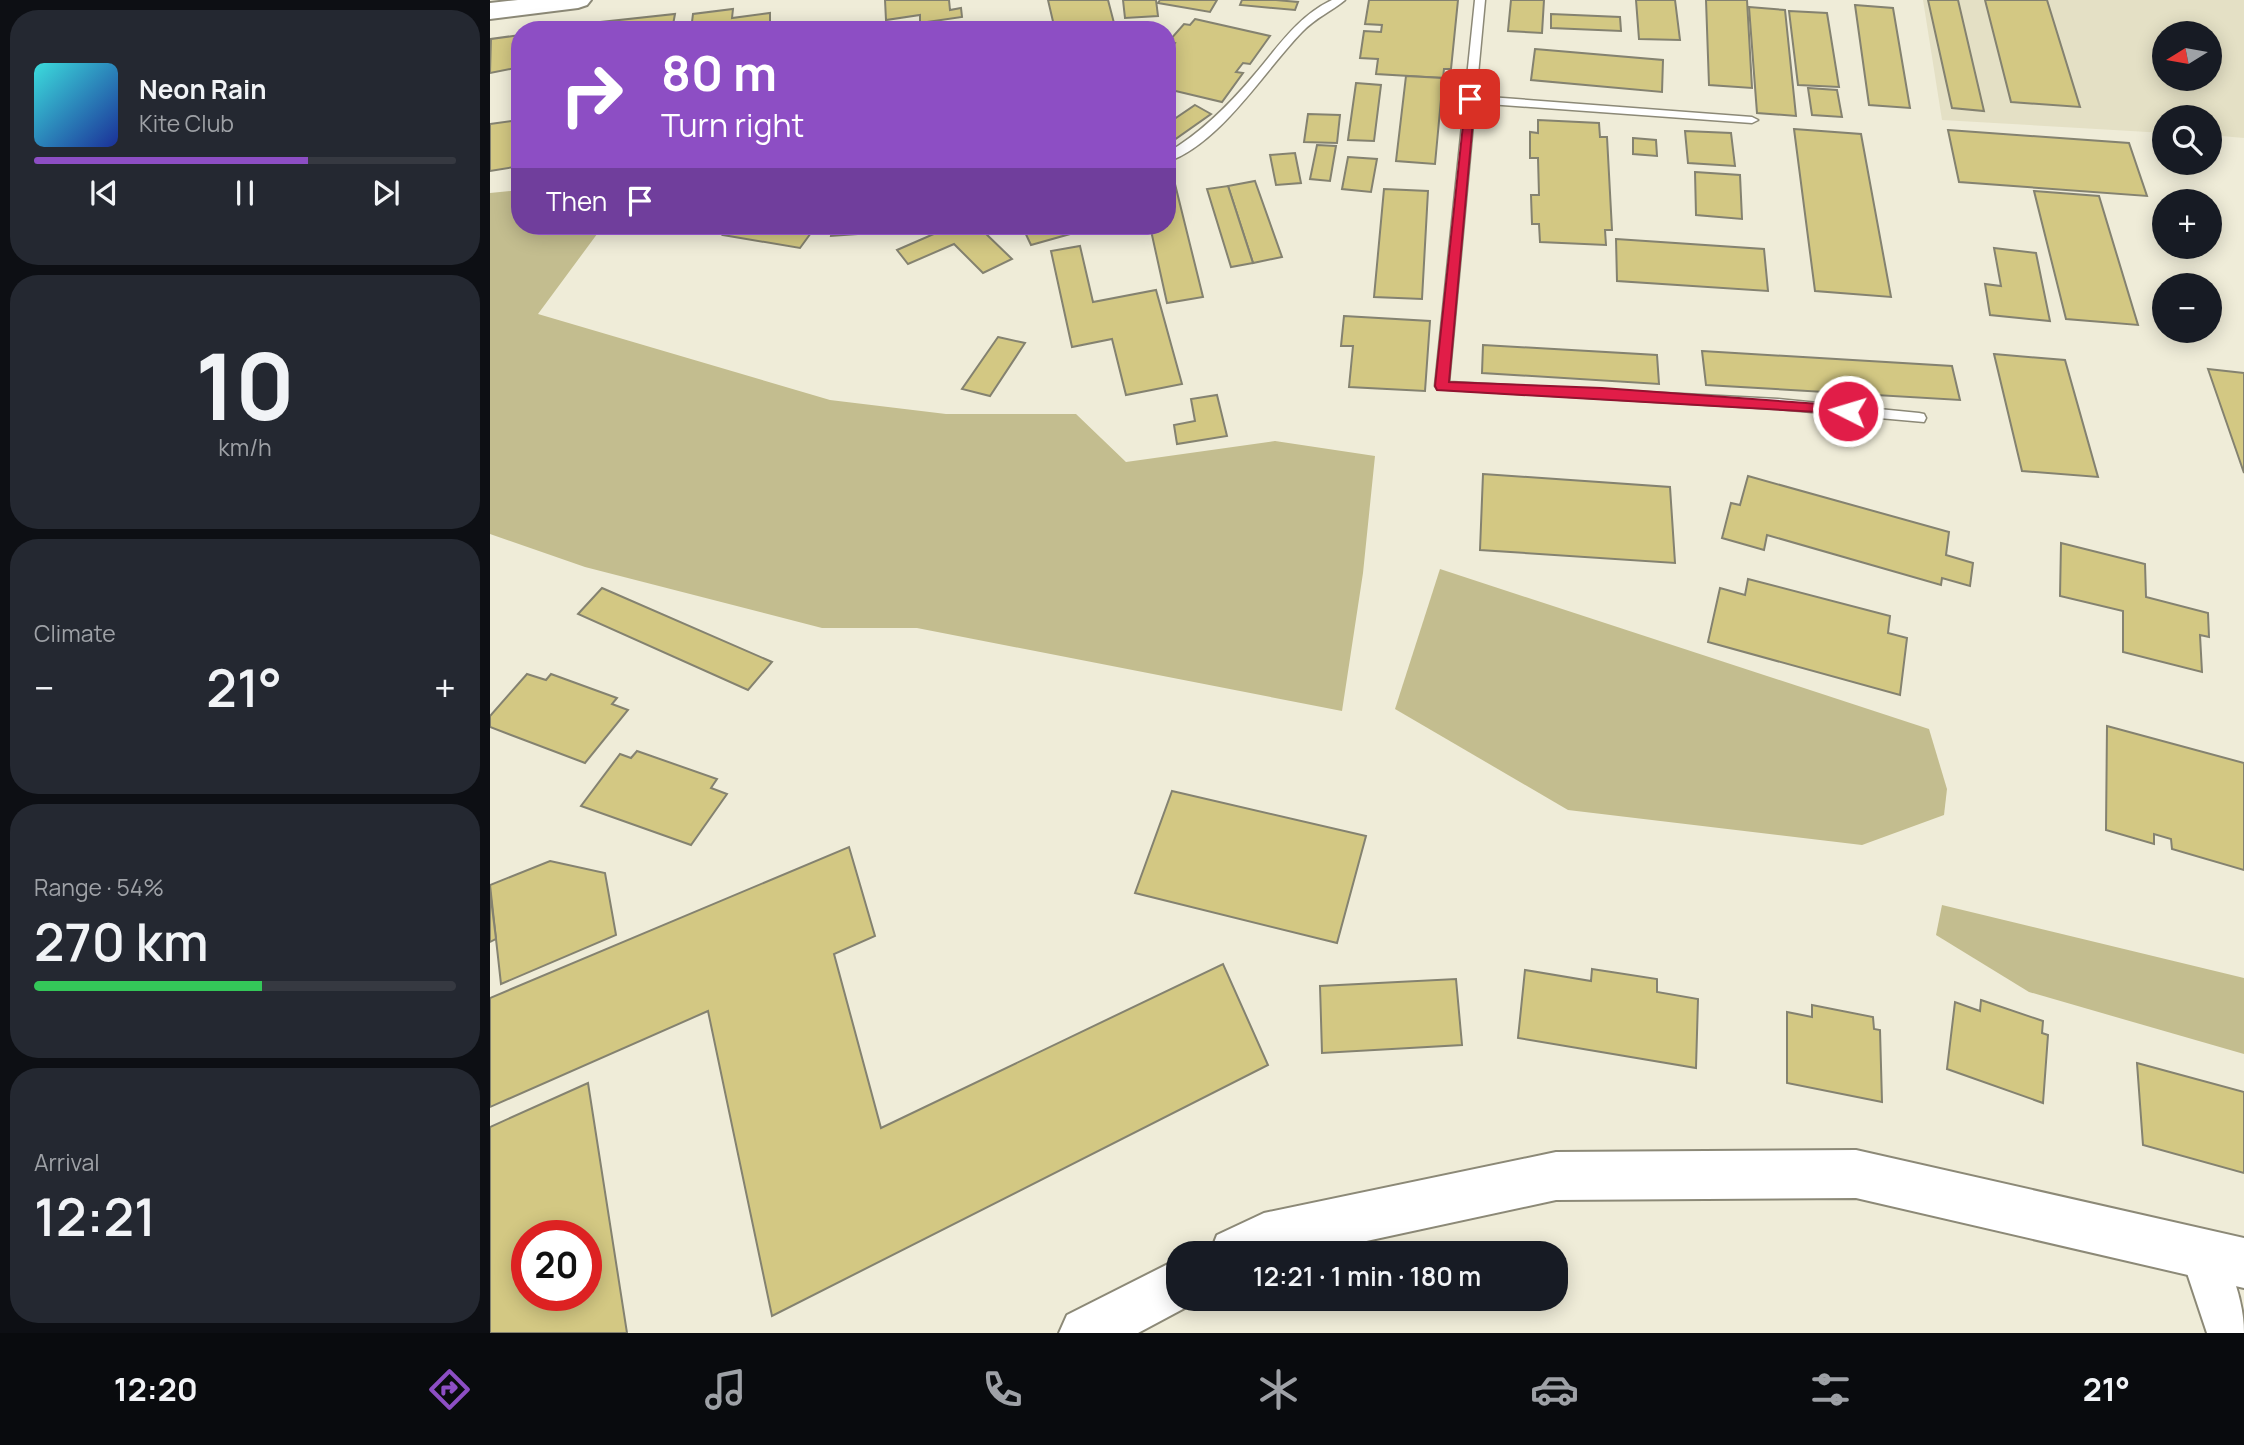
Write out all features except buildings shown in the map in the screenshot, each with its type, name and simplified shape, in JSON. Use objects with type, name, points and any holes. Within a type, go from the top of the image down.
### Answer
[{"type":"street","points":[[490,11],[578,0]]},
{"type":"street","points":[[1258,1241],[1556,1176],[1856,1174],[2223,1257],[2229,1333]]},
{"type":"street","points":[[1085,1333],[1166,1290]]},
{"type":"lane","points":[[1176,154],[1226,110],[1268,67],[1296,29],[1340,0]]},
{"type":"lane","points":[[1480,0],[1442,386],[1778,404],[1919,418]]},
{"type":"lane","points":[[1470,99],[1752,120]]},
{"type":"shaded area","points":[[1923,0],[2244,0],[2244,138],[2222,136],[2222,105],[2152,105],[2152,132],[1942,120]]},
{"type":"shaded area","points":[[511,191],[511,235],[596,235],[538,314],[830,400],[946,414],[1076,414],[1126,462],[1275,441],[1375,456],[1363,573],[1342,711],[917,628],[822,628],[585,567],[490,534],[490,193]]},
{"type":"shaded area","points":[[1440,569],[1929,729],[1947,789],[1944,815],[1862,845],[1568,810],[1395,709]]},
{"type":"shaded area","points":[[1942,905],[2244,978],[2244,1054],[2029,992],[1936,935]]},
{"type":"route","points":[[1470,99],[1442,386],[1602,393],[1848,411]]}]
